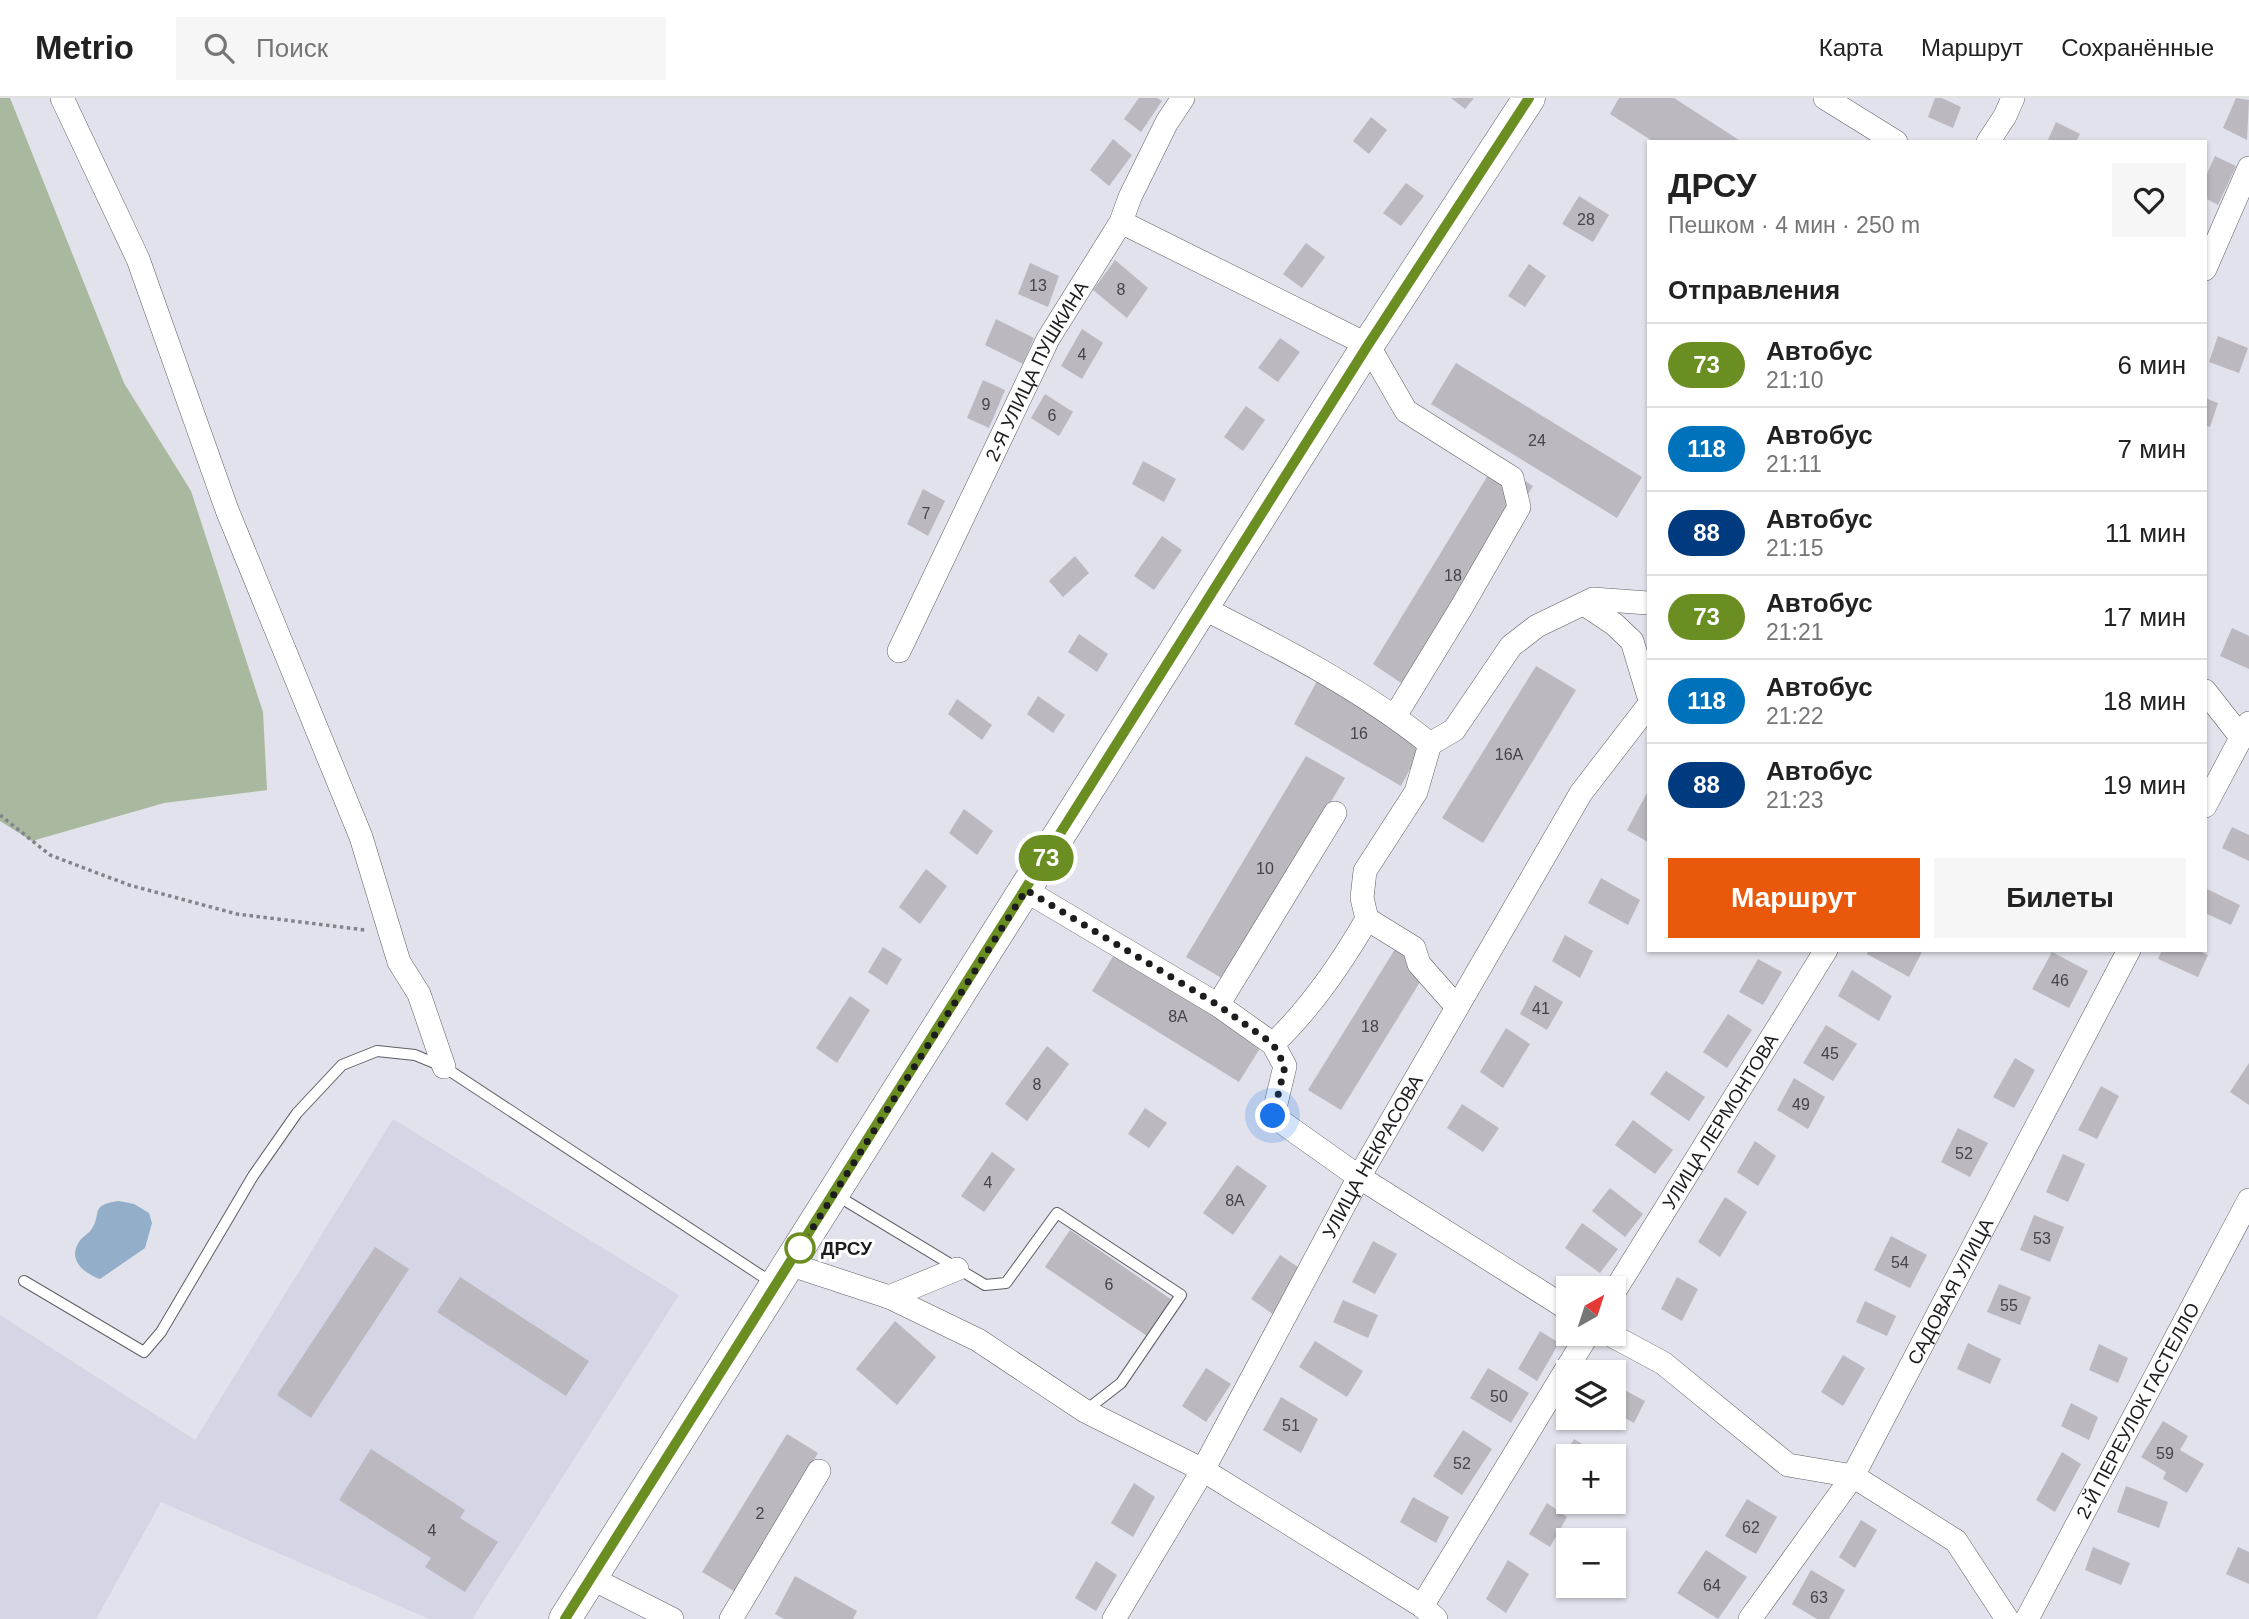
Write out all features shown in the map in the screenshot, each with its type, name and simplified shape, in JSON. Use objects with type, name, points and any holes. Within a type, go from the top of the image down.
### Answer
[{"type":"main road","points":[[565,1619],[1368,345],[1529,98]]},
{"type":"street","points":[[62,98],[138,259],[227,510],[361,837],[399,962],[419,994],[444,1067]]},
{"type":"street","name":"2-Я УЛИЦА ПУШКИНА","points":[[899,651],[1048,339],[1121,222],[1129,197],[1167,122],[1183,98]]},
{"type":"street","points":[[1825,98],[1893,140]]},
{"type":"street","points":[[1989,140],[2013,98]]},
{"type":"street","points":[[2207,264],[2249,168]]},
{"type":"street","points":[[1121,222],[1368,345],[1406,411],[1512,478],[1519,507],[1395,716]]},
{"type":"street","points":[[1273,1044],[1294,1023],[1345,958],[1367,919],[1362,898],[1365,871],[1416,792],[1430,744],[1454,730],[1511,646],[1537,626],[1592,599],[1647,603]]},
{"type":"street","points":[[1584,604],[1614,624],[1632,641],[1647,691]]},
{"type":"street","points":[[1203,608],[1262,638],[1395,716],[1430,744]]},
{"type":"street","points":[[2207,693],[2245,730],[2207,802]]},
{"type":"street","name":"УЛИЦА НЕКРАСОВА","points":[[1114,1619],[1203,1470],[1359,1177],[1581,793],[1647,707]]},
{"type":"street","points":[[1218,1005],[1335,813]]},
{"type":"street","points":[[1026,890],[1218,1005],[1273,1044],[1285,1066],[1273,1116],[1359,1177],[1556,1301]]},
{"type":"street","points":[[1367,919],[1414,948],[1419,964],[1457,1007]]},
{"type":"street","name":"УЛИЦА ЛЕРМОНТОВА","points":[[1624,1276],[1825,952]]},
{"type":"street","name":"САДОВАЯ УЛИЦА","points":[[1750,1619],[1853,1476],[2128,952]]},
{"type":"street","name":"2-Й ПЕРЕУЛОК ГАСТЕЛЛО","points":[[2027,1619],[2249,1200]]},
{"type":"street","points":[[889,1297],[957,1269]]},
{"type":"street","points":[[783,1275],[889,1297],[978,1340],[1085,1411],[1203,1470],[1429,1613],[1581,1346]]},
{"type":"street","points":[[1626,1343],[1662,1363],[1788,1465],[1853,1476],[1956,1541],[2007,1619]]},
{"type":"street","points":[[731,1619],[819,1471]]},
{"type":"street","points":[[591,1578],[662,1617]]},
{"type":"lane","points":[[24,1281],[144,1352],[161,1332],[253,1176],[297,1113],[342,1065],[377,1051],[415,1055],[444,1067],[783,1275]]},
{"type":"lane","points":[[834,1193],[985,1285],[1006,1283],[1057,1213],[1181,1295],[1121,1383],[1085,1411]]},
{"type":"path","points":[[0,815],[50,855],[129,885],[237,914],[391,933]]},
{"type":"shaded area","points":[[393,1119],[679,1295],[472,1619],[429,1619],[161,1502],[96,1619],[0,1619],[0,1315],[195,1440]]},
{"type":"green space","points":[[0,98],[10,98],[124,383],[191,491],[263,712],[267,790],[164,803],[32,841],[0,821]]},
{"type":"water","points":[[119,1201],[134,1204],[149,1213],[152,1223],[145,1248],[100,1279],[79,1265],[76,1249],[80,1240],[90,1231],[100,1208]]},
{"type":"building","points":[[1139,98],[1157,98],[1162,101],[1141,132],[1124,119]]},
{"type":"building","points":[[1451,98],[1474,98],[1465,109]]},
{"type":"building","points":[[1619,98],[1674,98],[1739,140],[1651,140],[1610,114]]},
{"type":"building","points":[[1935,98],[1942,98],[1961,107],[1953,128],[1928,117]]},
{"type":"building","points":[[2236,98],[2249,100],[2247,140],[2223,128]]},
{"type":"building","points":[[1371,117],[1387,130],[1369,154],[1353,141]]},
{"type":"building","points":[[2056,122],[2080,134],[2077,140],[2048,140]]},
{"type":"building","points":[[1113,139],[1132,155],[1109,186],[1090,170]]},
{"type":"building","points":[[2215,156],[2236,166],[2218,205],[2207,199],[2207,174]]},
{"type":"building","points":[[1406,183],[1424,196],[1401,226],[1383,213]]},
{"type":"building","points":[[1579,196],[1609,215],[1593,242],[1562,224]]},
{"type":"building","points":[[1306,243],[1325,257],[1302,288],[1283,274]]},
{"type":"building","points":[[1115,260],[1148,288],[1127,318],[1093,290]]},
{"type":"building","points":[[1030,263],[1059,276],[1048,307],[1018,294]]},
{"type":"building","points":[[1529,264],[1546,276],[1525,307],[1508,296]]},
{"type":"building","points":[[996,319],[1034,338],[1023,364],[985,345]]},
{"type":"building","points":[[1082,329],[1103,343],[1082,379],[1061,366]]},
{"type":"building","points":[[2218,336],[2248,348],[2239,373],[2209,362]]},
{"type":"building","points":[[1280,338],[1300,352],[1278,382],[1258,368]]},
{"type":"building","points":[[1456,363],[1642,477],[1617,518],[1431,404]]},
{"type":"building","points":[[983,380],[1005,390],[989,428],[967,418]]},
{"type":"building","points":[[1045,394],[1073,412],[1059,436],[1031,418]]},
{"type":"building","points":[[2207,399],[2218,403],[2210,427],[2207,426]]},
{"type":"building","points":[[1246,406],[1265,420],[1243,451],[1224,437]]},
{"type":"building","points":[[1143,461],[1176,479],[1164,502],[1132,484]]},
{"type":"building","points":[[1496,462],[1533,486],[1410,689],[1373,664]]},
{"type":"building","points":[[923,489],[945,501],[928,536],[907,524]]},
{"type":"building","points":[[1162,536],[1182,550],[1154,590],[1134,576]]},
{"type":"building","points":[[1075,556],[1089,573],[1063,597],[1049,581]]},
{"type":"building","points":[[2232,628],[2249,636],[2249,669],[2220,656]]},
{"type":"building","points":[[1079,634],[1108,654],[1097,672],[1068,652]]},
{"type":"building","points":[[1536,666],[1576,690],[1483,843],[1442,818]]},
{"type":"building","points":[[1317,681],[1424,742],[1401,786],[1294,724]]},
{"type":"building","points":[[1038,696],[1065,715],[1053,733],[1027,714]]},
{"type":"building","points":[[957,699],[992,725],[982,740],[948,714]]},
{"type":"building","points":[[1306,756],[1345,778],[1225,980],[1186,957]]},
{"type":"building","points":[[1647,793],[1647,841],[1627,830]]},
{"type":"building","points":[[964,809],[993,831],[977,855],[949,833]]},
{"type":"building","points":[[2232,827],[2249,835],[2249,861],[2222,848]]},
{"type":"building","points":[[926,869],[947,886],[920,924],[899,907]]},
{"type":"building","points":[[1601,878],[1640,900],[1628,925],[1588,903]]},
{"type":"building","points":[[2207,889],[2240,905],[2231,925],[2207,914]]},
{"type":"building","points":[[1565,935],[1593,951],[1580,978],[1552,961]]},
{"type":"building","points":[[1400,941],[1433,961],[1341,1110],[1308,1090]]},
{"type":"building","points":[[883,947],[902,959],[887,985],[868,972]]},
{"type":"building","points":[[1117,950],[1264,1042],[1239,1082],[1092,991]]},
{"type":"building","points":[[1868,952],[1922,952],[1909,977]]},
{"type":"building","points":[[2052,952],[2088,971],[2069,1008],[2032,989]]},
{"type":"building","points":[[2161,952],[2201,952],[2208,955],[2198,977],[2158,959]]},
{"type":"building","points":[[1758,959],[1782,972],[1763,1005],[1739,992]]},
{"type":"building","points":[[1852,970],[1892,996],[1879,1021],[1838,996]]},
{"type":"building","points":[[1535,985],[1563,1002],[1547,1030],[1520,1014]]},
{"type":"building","points":[[850,996],[870,1010],[837,1063],[816,1048]]},
{"type":"building","points":[[1728,1014],[1752,1030],[1727,1068],[1703,1052]]},
{"type":"building","points":[[1826,1025],[1857,1044],[1833,1081],[1803,1063]]},
{"type":"building","points":[[1506,1028],[1530,1044],[1503,1088],[1480,1072]]},
{"type":"building","points":[[1047,1046],[1069,1064],[1027,1121],[1005,1104]]},
{"type":"building","points":[[2015,1058],[2035,1070],[2014,1108],[1993,1097]]},
{"type":"building","points":[[2249,1063],[2249,1105],[2230,1092]]},
{"type":"building","points":[[1666,1071],[1705,1097],[1689,1121],[1650,1094]]},
{"type":"building","points":[[1794,1078],[1825,1097],[1808,1129],[1777,1110]]},
{"type":"building","points":[[2101,1086],[2119,1096],[2097,1139],[2078,1130]]},
{"type":"building","points":[[1462,1104],[1499,1128],[1483,1152],[1447,1128]]},
{"type":"building","points":[[1145,1108],[1167,1123],[1149,1148],[1128,1134]]},
{"type":"building","points":[[1633,1120],[1673,1150],[1655,1174],[1615,1145]]},
{"type":"building","points":[[1958,1128],[1988,1143],[1970,1177],[1941,1162]]},
{"type":"building","points":[[1755,1141],[1776,1156],[1758,1186],[1737,1172]]},
{"type":"building","points":[[992,1152],[1015,1169],[984,1212],[961,1196]]},
{"type":"building","points":[[2063,1154],[2085,1164],[2068,1202],[2046,1192]]},
{"type":"building","points":[[1237,1165],[1267,1186],[1233,1235],[1203,1213]]},
{"type":"building","points":[[1610,1188],[1643,1214],[1625,1237],[1592,1211]]},
{"type":"building","points":[[1725,1197],[1747,1212],[1720,1257],[1698,1242]]},
{"type":"building","points":[[2034,1215],[2064,1227],[2050,1262],[2020,1250]]},
{"type":"building","points":[[1582,1223],[1618,1249],[1600,1273],[1565,1248]]},
{"type":"building","points":[[1070,1230],[1172,1300],[1147,1336],[1045,1267]]},
{"type":"building","points":[[1891,1236],[1927,1255],[1910,1288],[1874,1270]]},
{"type":"building","points":[[1373,1241],[1397,1254],[1375,1294],[1352,1282]]},
{"type":"building","points":[[375,1247],[409,1269],[311,1418],[277,1395]]},
{"type":"building","points":[[1280,1255],[1304,1271],[1274,1315],[1251,1299]]},
{"type":"building","points":[[460,1277],[589,1361],[566,1396],[437,1312]]},
{"type":"building","points":[[1677,1277],[1698,1289],[1682,1321],[1661,1309]]},
{"type":"building","points":[[1999,1284],[2031,1297],[2020,1325],[1987,1312]]},
{"type":"building","points":[[1343,1300],[1378,1315],[1368,1338],[1333,1322]]},
{"type":"building","points":[[1865,1301],[1896,1316],[1887,1336],[1856,1322]]},
{"type":"building","points":[[895,1321],[936,1357],[897,1405],[856,1369]]},
{"type":"building","points":[[1540,1331],[1556,1341],[1557,1346],[1537,1381],[1518,1369]]},
{"type":"building","points":[[1315,1341],[1363,1371],[1347,1397],[1299,1367]]},
{"type":"building","points":[[1968,1343],[2001,1359],[1990,1384],[1957,1369]]},
{"type":"building","points":[[2099,1344],[2128,1358],[2118,1383],[2089,1370]]},
{"type":"building","points":[[1843,1355],[1865,1368],[1843,1406],[1821,1392]]},
{"type":"building","points":[[1206,1368],[1231,1384],[1206,1422],[1182,1406]]},
{"type":"building","points":[[1488,1368],[1529,1393],[1511,1423],[1470,1398]]},
{"type":"building","points":[[1626,1391],[1645,1401],[1634,1423],[1626,1419]]},
{"type":"building","points":[[1281,1397],[1318,1419],[1301,1453],[1263,1430]]},
{"type":"building","points":[[2071,1403],[2098,1417],[2089,1440],[2061,1426]]},
{"type":"building","points":[[2163,1421],[2188,1436],[2180,1450],[2204,1464],[2187,1493],[2163,1479],[2166,1472],[2141,1457]]},
{"type":"building","points":[[1463,1430],[1492,1449],[1462,1495],[1433,1476]]},
{"type":"building","points":[[787,1434],[818,1453],[734,1591],[702,1572]]},
{"type":"building","points":[[371,1449],[465,1510],[460,1518],[498,1542],[465,1592],[425,1567],[431,1558],[339,1500]]},
{"type":"building","points":[[2062,1452],[2081,1464],[2055,1512],[2036,1500]]},
{"type":"building","points":[[1134,1483],[1155,1497],[1133,1537],[1111,1523]]},
{"type":"building","points":[[2126,1486],[2168,1502],[2159,1528],[2117,1512]]},
{"type":"building","points":[[1413,1497],[1449,1517],[1436,1543],[1400,1522]]},
{"type":"building","points":[[1747,1499],[1777,1517],[1756,1554],[1725,1536]]},
{"type":"building","points":[[1547,1503],[1556,1509],[1556,1514],[1567,1517],[1561,1528],[1556,1528],[1556,1536],[1550,1547],[1529,1534]]},
{"type":"building","points":[[1861,1520],[1877,1530],[1855,1568],[1839,1557]]},
{"type":"building","points":[[2093,1547],[2130,1563],[2121,1585],[2085,1570]]},
{"type":"building","points":[[2238,1547],[2249,1552],[2249,1584],[2226,1574]]},
{"type":"building","points":[[1706,1550],[1747,1577],[1718,1619],[1677,1593]]},
{"type":"building","points":[[1508,1560],[1529,1574],[1506,1613],[1486,1599]]},
{"type":"building","points":[[1096,1561],[1117,1575],[1096,1611],[1075,1598]]},
{"type":"building","points":[[1811,1570],[1845,1590],[1829,1619],[1817,1619],[1792,1604]]},
{"type":"building","points":[[795,1576],[857,1611],[853,1619],[784,1619],[775,1614]]},
{"type":"bus line","name":"73","points":[[565,1619],[1368,345],[1529,98]]},
{"type":"place","name":"ДРСУ","points":[[800,1248]]},
{"type":"route","points":[[800,1248],[1026,890],[1218,1005],[1273,1044],[1285,1066],[1273,1116]]}]
